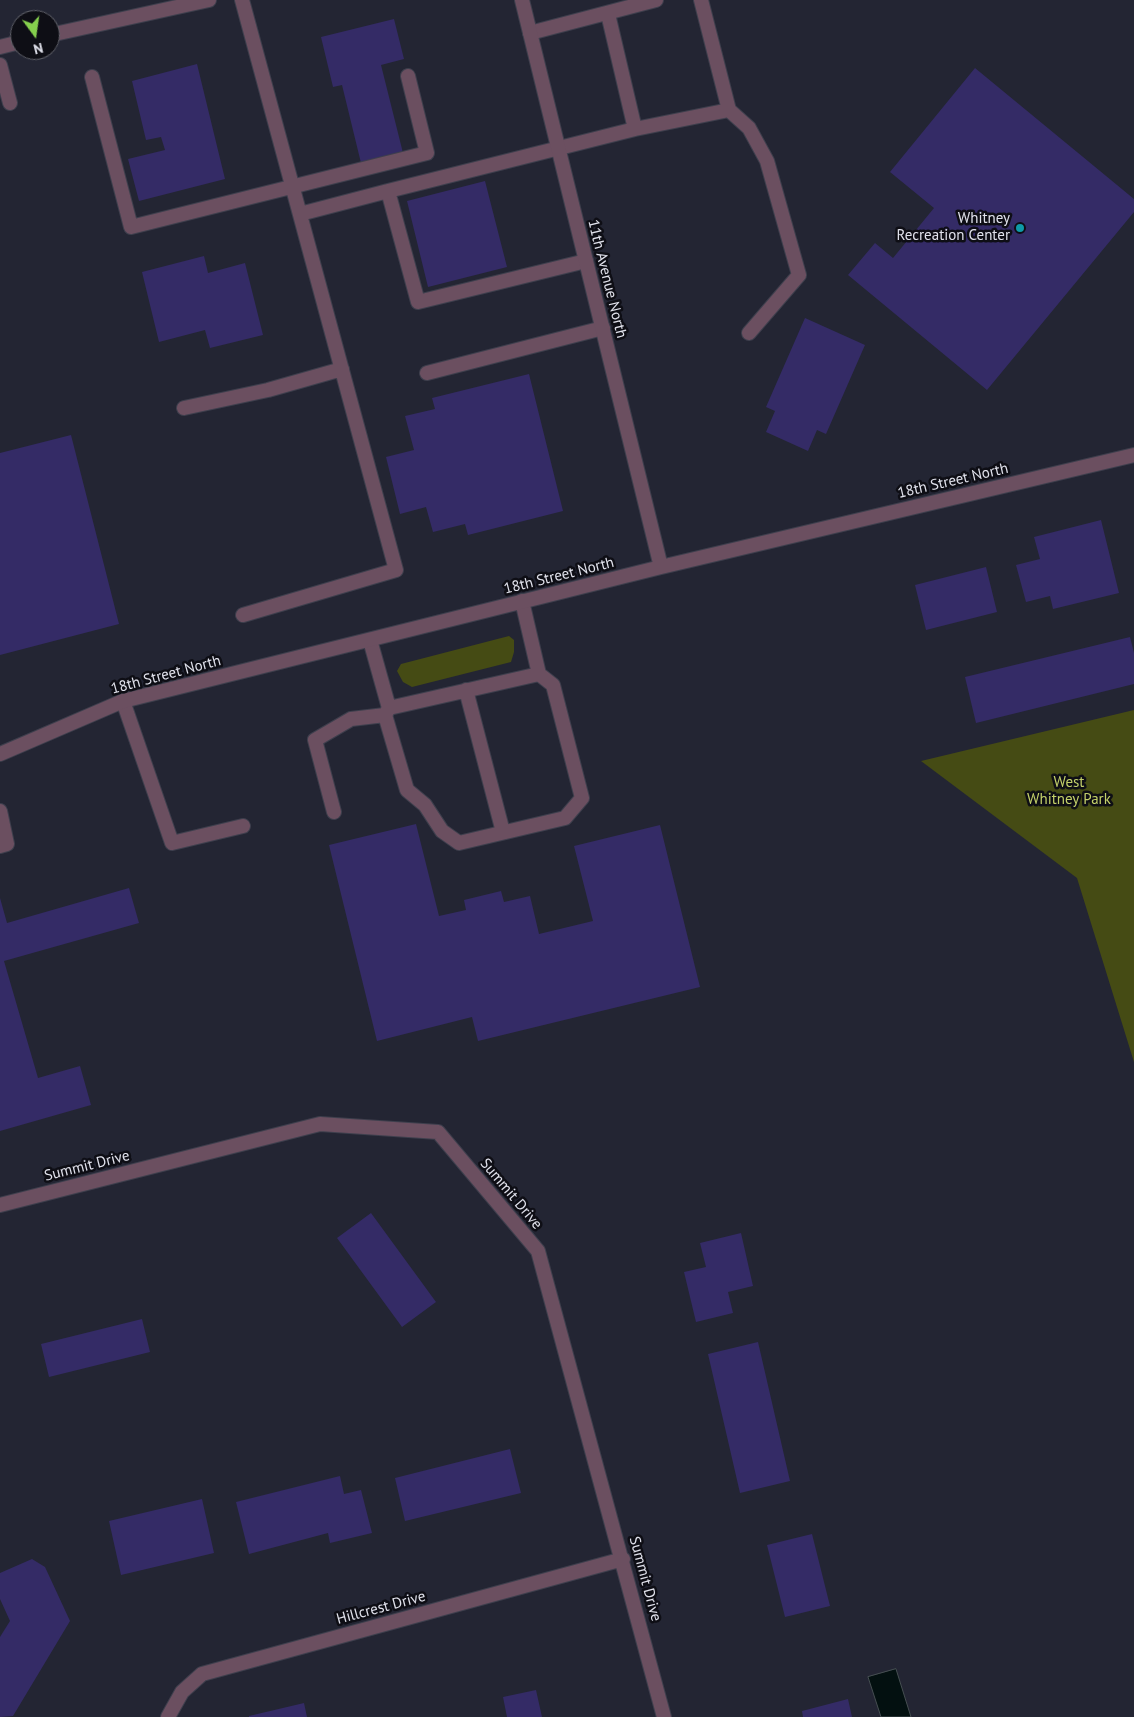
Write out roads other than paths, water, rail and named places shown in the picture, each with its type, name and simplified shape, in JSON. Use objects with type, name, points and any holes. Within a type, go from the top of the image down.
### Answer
[{"type":"street","points":[[60,33],[208,0]]},
{"type":"street","points":[[242,0],[396,570],[243,615]]},
{"type":"street","name":"11th Avenue North","points":[[522,0],[662,567]]},
{"type":"street","points":[[530,33],[656,0]]},
{"type":"street","points":[[701,0],[729,110],[749,128],[767,161],[799,275],[749,333]]},
{"type":"street","points":[[608,14],[635,129]]},
{"type":"street","points":[[0,64],[10,103]]},
{"type":"street","points":[[92,77],[131,227],[427,153],[408,76]]},
{"type":"street","points":[[300,214],[635,129],[729,110]]},
{"type":"street","points":[[388,191],[418,302],[586,261]]},
{"type":"street","points":[[427,373],[603,328]]},
{"type":"street","points":[[184,408],[268,390],[342,369]]},
{"type":"street","name":"18th Street North","points":[[0,754],[124,701],[522,601],[1134,455]]},
{"type":"street","points":[[370,640],[407,790],[424,805],[442,831],[459,843],[565,818],[582,798],[553,685],[539,674],[522,601]]},
{"type":"street","points":[[334,812],[315,740],[351,719],[539,674]]},
{"type":"street","points":[[466,690],[503,832]]},
{"type":"street","points":[[124,701],[172,843],[244,826]]},
{"type":"street","points":[[0,811],[7,844],[0,846]]},
{"type":"street","name":"Summit Drive","points":[[0,1205],[320,1124],[438,1132],[538,1251],[664,1717]]},
{"type":"street","name":"Hillcrest Drive","points":[[168,1717],[182,1692],[202,1674],[623,1560]]},
{"type":"place","name":"Whitney Recreation Center","points":[[1020,228]]},
{"type":"park label","name":"West Whitney Park","points":[[1069,792]]}]
